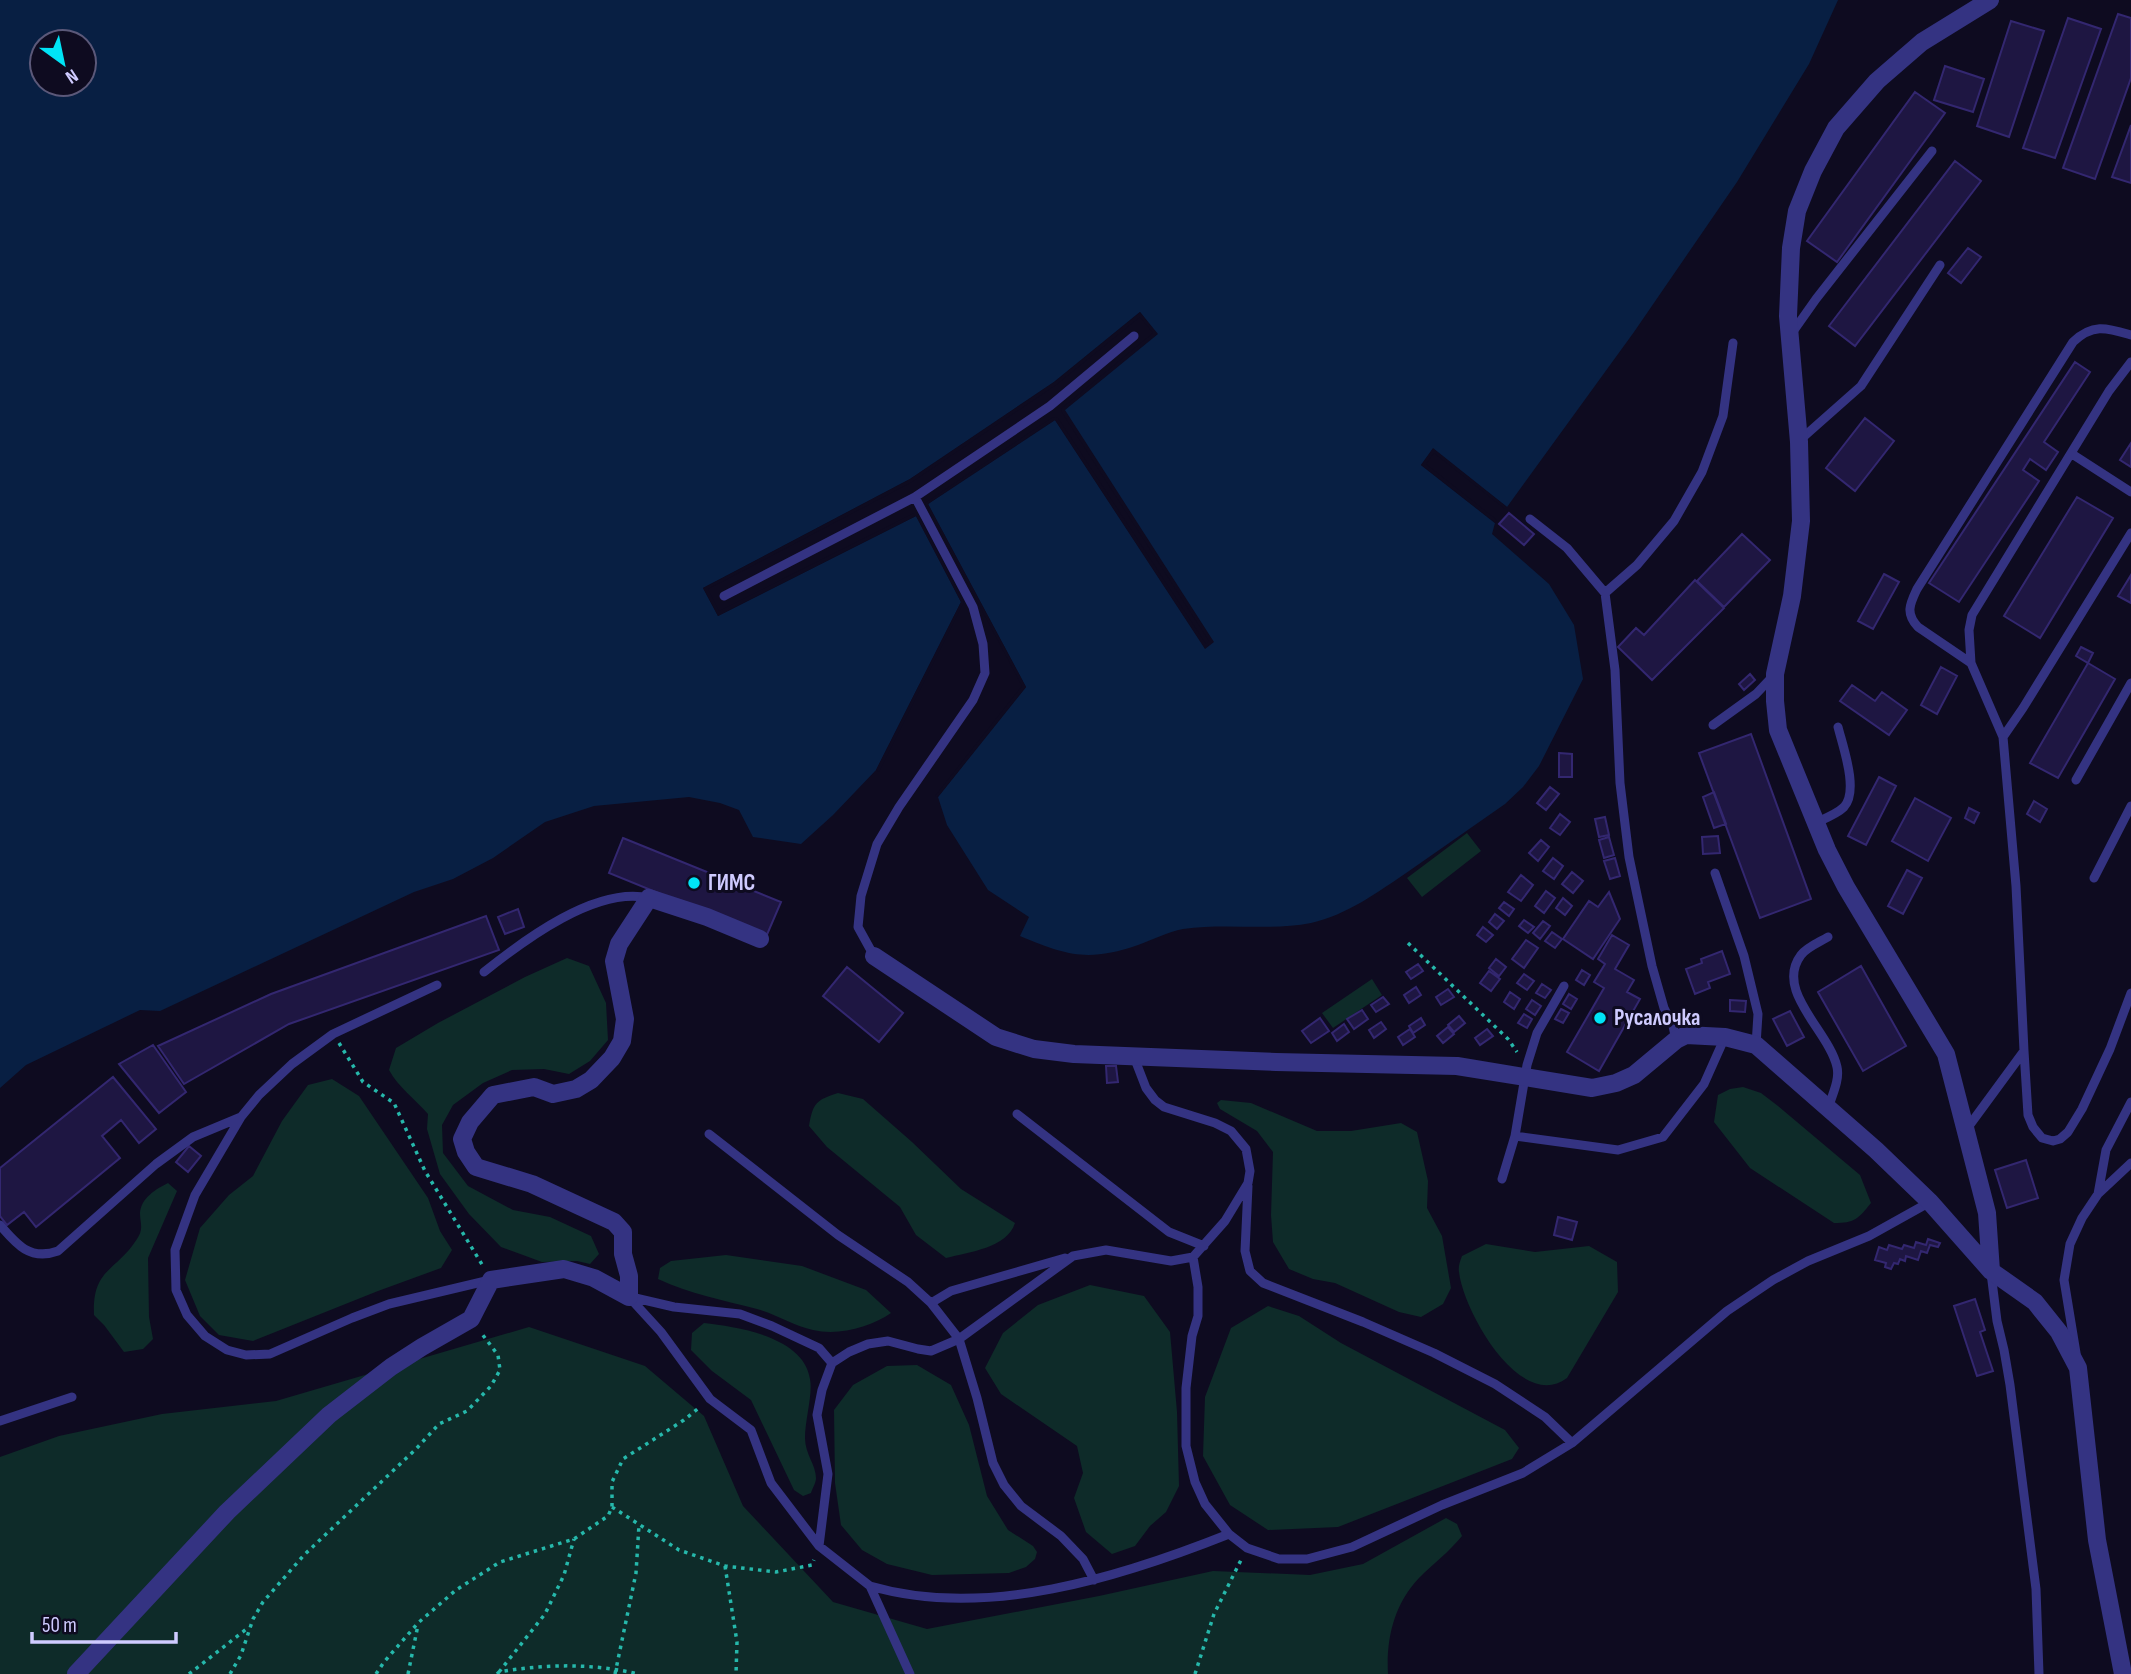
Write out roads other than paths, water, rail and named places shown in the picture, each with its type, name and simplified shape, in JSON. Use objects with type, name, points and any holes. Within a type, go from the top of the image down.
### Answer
[{"type":"street","points":[[1990,0],[1922,42],[1877,81],[1836,128],[1813,171],[1797,211],[1791,248],[1788,316],[1799,442],[1801,521],[1792,596],[1775,674],[1775,701],[1778,730],[1827,850],[1846,887],[1946,1054],[1987,1213],[1991,1271]]},
{"type":"street","points":[[76,1674],[227,1512],[329,1415],[401,1360],[471,1319],[491,1280],[565,1269],[594,1278],[629,1297],[629,1276],[623,1254],[622,1231],[614,1222],[532,1184],[476,1167],[466,1152],[462,1139],[470,1122],[493,1095],[534,1087],[553,1094],[576,1089],[591,1080],[612,1058],[622,1041],[625,1019],[614,961],[619,944],[649,898],[707,917],[760,939]]},
{"type":"street","points":[[874,956],[996,1037],[1034,1049],[1074,1054],[1457,1066],[1525,1071],[1592,1088],[1616,1083],[1634,1075],[1676,1040],[1686,1035],[1724,1037],[1756,1045],[1876,1150],[1930,1202],[1991,1271],[2035,1301],[2059,1332],[2078,1368],[2097,1540],[2123,1674]]},
{"type":"lane","points":[[1790,337],[1816,299],[1931,151]]},
{"type":"lane","points":[[1799,442],[1861,386],[1940,265]]},
{"type":"lane","points":[[1971,663],[1911,620],[1909,606],[1917,589],[2073,342],[2092,329],[2112,329],[2131,335]]},
{"type":"lane","points":[[724,596],[915,496],[1050,406],[1134,336]]},
{"type":"lane","points":[[1605,593],[1637,565],[1674,521],[1702,472],[1723,416],[1733,343]]},
{"type":"lane","points":[[2131,362],[2109,391],[1972,615],[1969,630],[1971,663],[2003,737],[2017,886],[2028,1115],[2042,1138],[2053,1141],[2068,1132],[2082,1109],[2110,1049],[2131,993]]},
{"type":"lane","points":[[2071,454],[2131,492]]},
{"type":"lane","points":[[874,956],[858,927],[861,896],[877,844],[899,807],[973,700],[985,673],[983,644],[973,607],[915,496]]},
{"type":"lane","points":[[1530,519],[1567,548],[1605,593],[1615,670],[1620,783],[1629,857],[1651,966],[1676,1040]]},
{"type":"lane","points":[[2003,737],[2131,533]]},
{"type":"lane","points":[[1713,725],[1756,694],[1775,674]]},
{"type":"lane","points":[[2076,780],[2131,683]]},
{"type":"lane","points":[[1815,823],[1844,806],[1851,795],[1851,782],[1838,727]]},
{"type":"lane","points":[[2094,878],[2131,806]]},
{"type":"lane","points":[[1715,873],[1745,956],[1758,1014],[1756,1045]]},
{"type":"lane","points":[[484,972],[531,935],[578,911],[614,897],[635,894],[649,898]]},
{"type":"lane","points":[[1828,937],[1802,953],[1792,972],[1795,991],[1837,1065],[1838,1078],[1828,1109]]},
{"type":"lane","points":[[437,985],[333,1034],[292,1063],[241,1116],[195,1195],[174,1250],[176,1290],[187,1315],[205,1336],[227,1350],[246,1354],[270,1354],[389,1304],[491,1280]]},
{"type":"lane","points":[[1502,1179],[1515,1136],[1525,1071],[1538,1033],[1564,986]]},
{"type":"lane","points":[[1515,1136],[1618,1150],[1663,1137],[1704,1084],[1724,1037]]},
{"type":"lane","points":[[1966,1130],[2024,1051]]},
{"type":"lane","points":[[1133,1057],[1146,1088],[1164,1107],[1215,1123],[1231,1131],[1246,1149],[1250,1171],[1245,1251],[1250,1271],[1263,1283],[1363,1322],[1434,1353],[1495,1384],[1545,1417],[1572,1443]]},
{"type":"lane","points":[[2098,1194],[2106,1150],[2131,1102]]},
{"type":"lane","points":[[1017,1114],[1169,1232],[1203,1246]]},
{"type":"lane","points":[[0,1226],[21,1249],[48,1254],[58,1251],[156,1164],[193,1137],[241,1116]]},
{"type":"lane","points":[[709,1134],[838,1235],[908,1282],[931,1303],[959,1339],[993,1463],[1004,1485],[1021,1506],[1060,1535],[1083,1559],[1094,1580]]},
{"type":"lane","points":[[2078,1368],[2064,1280],[2070,1244],[2098,1194],[2131,1163]]},
{"type":"lane","points":[[931,1303],[951,1291],[1073,1256],[1106,1250],[1171,1261],[1193,1257],[1225,1221],[1248,1183]]},
{"type":"lane","points":[[1193,1257],[1198,1287],[1198,1316],[1192,1336],[1186,1388],[1186,1446],[1195,1482],[1205,1504],[1229,1534],[1247,1548],[1279,1559],[1307,1559],[1352,1547],[1442,1505],[1523,1473],[1572,1443],[1727,1311],[1761,1287],[1808,1261],[1869,1236],[1930,1202]]},
{"type":"lane","points":[[819,1546],[828,1474],[817,1415],[822,1390],[832,1363],[868,1343],[888,1340],[931,1351],[959,1339],[1073,1256]]},
{"type":"lane","points":[[1991,1271],[1997,1321],[2010,1385],[2036,1589],[2039,1674]]},
{"type":"lane","points":[[629,1297],[674,1307],[740,1314],[819,1348],[832,1363]]},
{"type":"lane","points":[[629,1297],[661,1332],[710,1399],[751,1430],[771,1483],[819,1546],[870,1586],[898,1594],[996,1597],[1094,1580],[1154,1562],[1229,1534]]},
{"type":"lane","points":[[0,1420],[72,1397]]},
{"type":"lane","points":[[870,1586],[910,1674]]},
{"type":"water","points":[[0,0],[1838,0],[1809,64],[1737,182],[1634,332],[1507,507],[1433,449],[1421,465],[1495,523],[1492,534],[1549,584],[1574,625],[1583,679],[1539,766],[1523,787],[1505,804],[1362,902],[1311,923],[1183,929],[1105,954],[1065,952],[1020,936],[1029,917],[988,890],[947,825],[938,797],[1026,687],[928,504],[1055,420],[1205,648],[1213,642],[1064,410],[1157,334],[1140,312],[1054,382],[910,479],[703,588],[718,616],[916,516],[961,602],[876,770],[801,844],[753,837],[739,810],[689,797],[594,806],[545,822],[493,858],[453,879],[414,892],[160,1011],[140,1010],[26,1065],[0,1088]]},
{"type":"place","name":"ГИМС","points":[[694,883]]},
{"type":"place","name":"Русалочка","points":[[1600,1018]]}]
